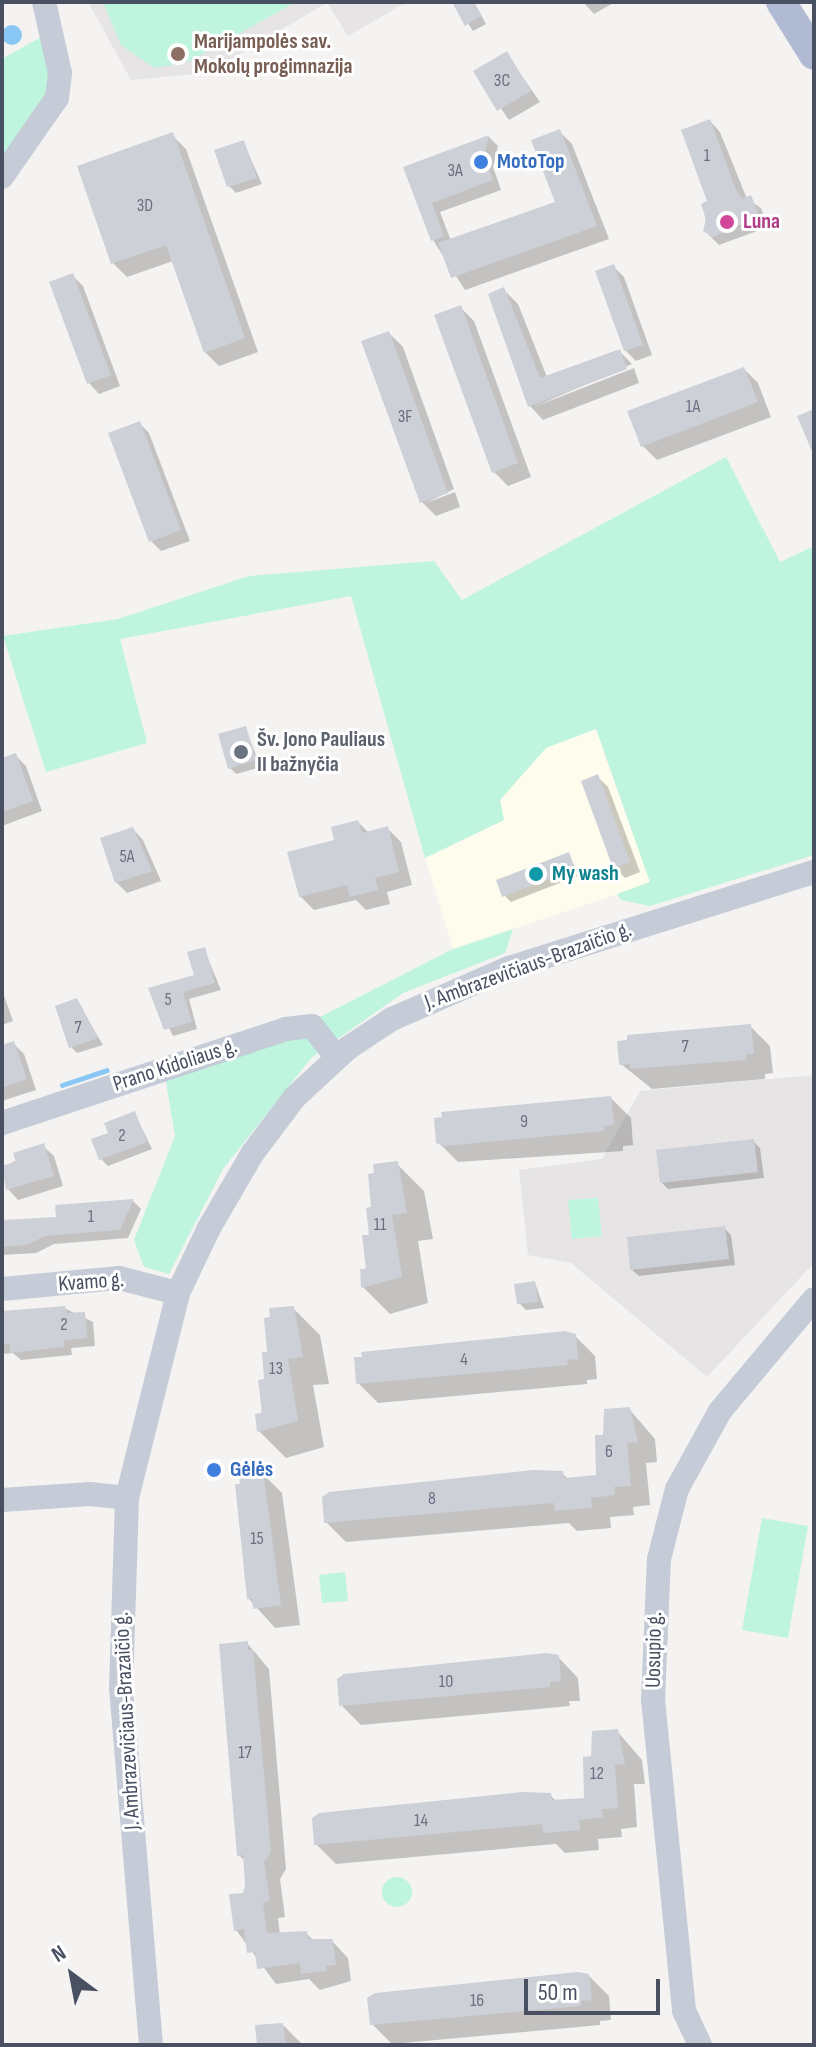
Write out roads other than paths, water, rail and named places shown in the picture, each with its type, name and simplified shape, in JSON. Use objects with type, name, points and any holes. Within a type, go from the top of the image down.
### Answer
[{"type":"main road","points":[[781,2],[814,55]]},
{"type":"street","points":[[2,177],[57,98],[60,73],[44,2]]},
{"type":"street","name":"J. Ambrazevičiaus-Brazaičio g.","points":[[151,2045],[121,1689],[127,1498],[178,1293],[252,1154],[295,1097],[336,1057],[392,1019],[455,988],[814,872]]},
{"type":"street","name":"Prano Kidoliaus g.","points":[[2,1123],[286,1029],[312,1026],[336,1057]]},
{"type":"street","name":"Kvamo g.","points":[[2,1289],[119,1278],[178,1293]]},
{"type":"street","name":"Uosupio g.","points":[[700,2045],[684,2010],[653,1701],[659,1559],[677,1489],[720,1411],[814,1299]]},
{"type":"street","points":[[2,1500],[90,1494],[127,1498]]},
{"type":"water","points":[[12,25],[19,28],[22,35],[19,42],[12,45],[5,42],[2,35],[5,28]]},
{"type":"waterway","points":[[62,1085],[107,1070]]},
{"type":"place","name":"Marijampolės sav. Mokolų progimnazija","points":[[178,54]]},
{"type":"place","name":"MotoTop","points":[[481,162]]},
{"type":"place","name":"Luna","points":[[727,222]]},
{"type":"place","name":"Šv. Jono Pauliaus II bažnyčia","points":[[241,752]]},
{"type":"place","name":"My wash","points":[[536,874]]},
{"type":"place","name":"Gėlės","points":[[214,1470]]}]
